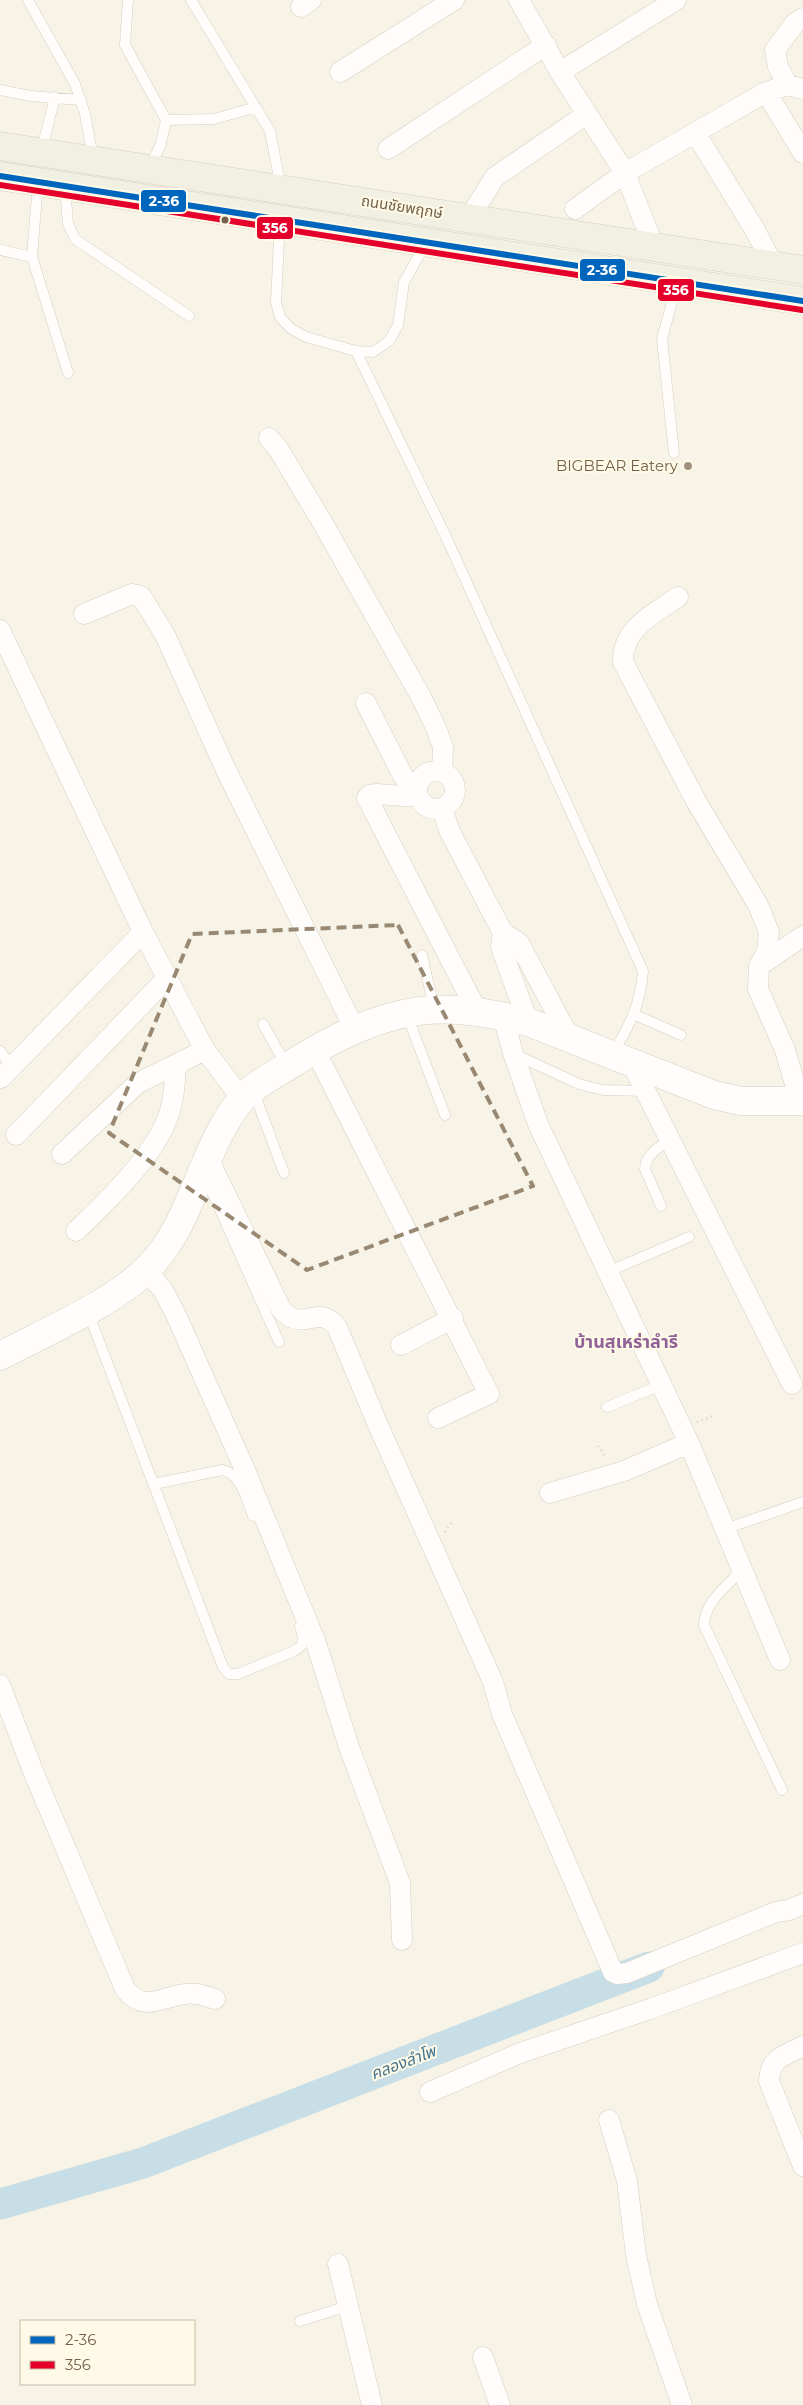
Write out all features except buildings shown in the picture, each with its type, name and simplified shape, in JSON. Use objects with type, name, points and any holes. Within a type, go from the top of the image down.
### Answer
[{"type":"main road","name":"ถนนชัยพฤกษ์","points":[[16,148],[803,270]]},
{"type":"main road","name":"ถนนชัยพฤกษ์","points":[[14,178],[803,301]]},
{"type":"street","points":[[340,72],[454,0]]},
{"type":"street","points":[[560,72],[676,0]]},
{"type":"street","points":[[526,3],[560,72],[625,173],[654,247]]},
{"type":"street","points":[[796,87],[778,67],[775,50],[794,23],[803,18]]},
{"type":"street","points":[[388,148],[546,45]]},
{"type":"street","points":[[575,209],[625,173],[696,134],[766,92],[796,87]]},
{"type":"street","points":[[766,92],[803,153]]},
{"type":"street","points":[[469,218],[495,177],[587,114]]},
{"type":"street","points":[[696,134],[755,230],[773,266]]},
{"type":"street","points":[[269,438],[279,450],[320,520],[432,720],[443,747],[442,772]]},
{"type":"street","points":[[84,614],[132,594],[141,596],[165,635],[226,770],[355,1030]]},
{"type":"street","points":[[0,1356],[114,1295],[146,1270],[175,1231],[204,1162],[248,1094],[286,1067],[315,1050],[355,1030],[391,1017],[435,1011],[503,1017],[570,1039],[714,1095],[740,1101],[802,1101],[785,1050],[760,995],[757,979],[759,966],[767,951],[769,932],[758,905],[696,801],[623,662],[622,650],[629,636],[645,618],[678,597]]},
{"type":"street","points":[[0,630],[143,932],[205,1050],[248,1094]]},
{"type":"street","points":[[366,703],[403,776],[428,807],[442,808],[451,801],[455,790],[451,779],[442,772],[428,772],[422,776],[417,793]]},
{"type":"street","points":[[417,793],[370,794],[367,798],[503,1017]]},
{"type":"street","points":[[442,808],[450,832],[503,933],[519,943],[570,1039]]},
{"type":"street","points":[[7,1073],[143,932]]},
{"type":"street","points":[[503,933],[503,1017],[513,1053],[538,1124],[689,1443],[780,1660]]},
{"type":"street","points":[[759,966],[803,936]]},
{"type":"street","points":[[16,1136],[167,978]]},
{"type":"street","points":[[62,1154],[138,1083],[205,1050]]},
{"type":"street","points":[[315,1050],[489,1394],[438,1418]]},
{"type":"street","points":[[622,1060],[646,1091],[792,1384]]},
{"type":"street","points":[[76,1232],[118,1189],[154,1142],[168,1117],[172,1104],[176,1065]]},
{"type":"street","points":[[204,1162],[281,1309],[288,1318],[298,1321],[322,1316],[330,1318],[337,1328],[378,1425],[494,1682],[502,1714],[613,1972],[617,1974],[627,1973],[776,1912],[790,1910],[803,1904]]},
{"type":"street","points":[[146,1270],[163,1290],[180,1324],[245,1470],[316,1643],[352,1756],[400,1883],[402,1940]]},
{"type":"street","points":[[401,1345],[452,1318]]},
{"type":"street","points":[[550,1493],[624,1471],[689,1443]]},
{"type":"street","points":[[0,1685],[32,1771],[125,1989],[132,1998],[141,2002],[162,2000],[185,1994],[200,1994],[215,1999]]},
{"type":"street","points":[[430,2092],[520,2053],[650,2010],[803,1953]]},
{"type":"street","points":[[803,2046],[776,2059],[770,2068],[769,2081],[799,2143],[803,2166]]},
{"type":"street","points":[[609,2120],[626,2181],[636,2255],[647,2304],[682,2405]]},
{"type":"street","points":[[338,2264],[372,2405]]},
{"type":"street","points":[[483,2356],[500,2405]]},
{"type":"lane","points":[[28,0],[69,72],[81,100],[93,161]]},
{"type":"lane","points":[[128,0],[125,45],[166,120],[161,144],[148,169]]},
{"type":"lane","points":[[191,0],[270,131],[281,189]]},
{"type":"lane","points":[[0,90],[30,96],[81,100]]},
{"type":"lane","points":[[16,148],[55,97]]},
{"type":"lane","points":[[166,120],[214,119],[256,107]]},
{"type":"lane","points":[[14,178],[32,257],[68,373]]},
{"type":"lane","points":[[65,186],[68,224],[75,239],[189,316]]},
{"type":"lane","points":[[280,220],[276,302],[280,317],[290,328],[306,337],[356,351],[373,352],[389,341],[398,325],[404,282],[426,242]]},
{"type":"lane","points":[[0,250],[32,257]]},
{"type":"lane","points":[[674,454],[662,339],[678,282]]},
{"type":"lane","points":[[356,351],[447,539],[630,938],[643,971],[642,991],[622,1060]]},
{"type":"lane","points":[[422,955],[435,1011]]},
{"type":"lane","points":[[407,1014],[445,1115]]},
{"type":"lane","points":[[635,1015],[681,1035]]},
{"type":"lane","points":[[263,1024],[286,1067]]},
{"type":"lane","points":[[0,1051],[7,1073]]},
{"type":"lane","points":[[513,1053],[578,1084],[604,1090],[646,1091]]},
{"type":"lane","points":[[248,1094],[284,1173]]},
{"type":"lane","points":[[661,1206],[645,1169],[645,1164],[652,1154],[670,1139]]},
{"type":"lane","points":[[204,1162],[278,1342]]},
{"type":"lane","points":[[607,1272],[689,1237]]},
{"type":"lane","points":[[87,1309],[223,1667],[229,1674],[238,1674],[294,1651],[302,1645],[303,1636],[300,1626],[236,1476],[231,1471],[222,1470],[154,1484]]},
{"type":"lane","points":[[607,1407],[661,1385]]},
{"type":"lane","points":[[725,1529],[803,1502]]},
{"type":"lane","points":[[742,1570],[711,1602],[705,1614],[704,1625],[782,1790]]},
{"type":"lane","points":[[300,2321],[348,2306]]},
{"type":"highlighted area","points":[[398,925],[533,1186],[307,1270],[109,1133],[192,934]]},
{"type":"waterway","name":"คลองลำโพ","points":[[0,2204],[143,2163],[649,1967]]},
{"type":"transit line","name":"2-36","points":[[0,176],[803,301]]},
{"type":"transit line","name":"356","points":[[0,185],[802,310]]},
{"type":"place","name":"BIGBEAR Eatery","points":[[688,466]]},
{"type":"district","name":"บ้านสุเหร่าลำรี","points":[[626,1342]]}]
